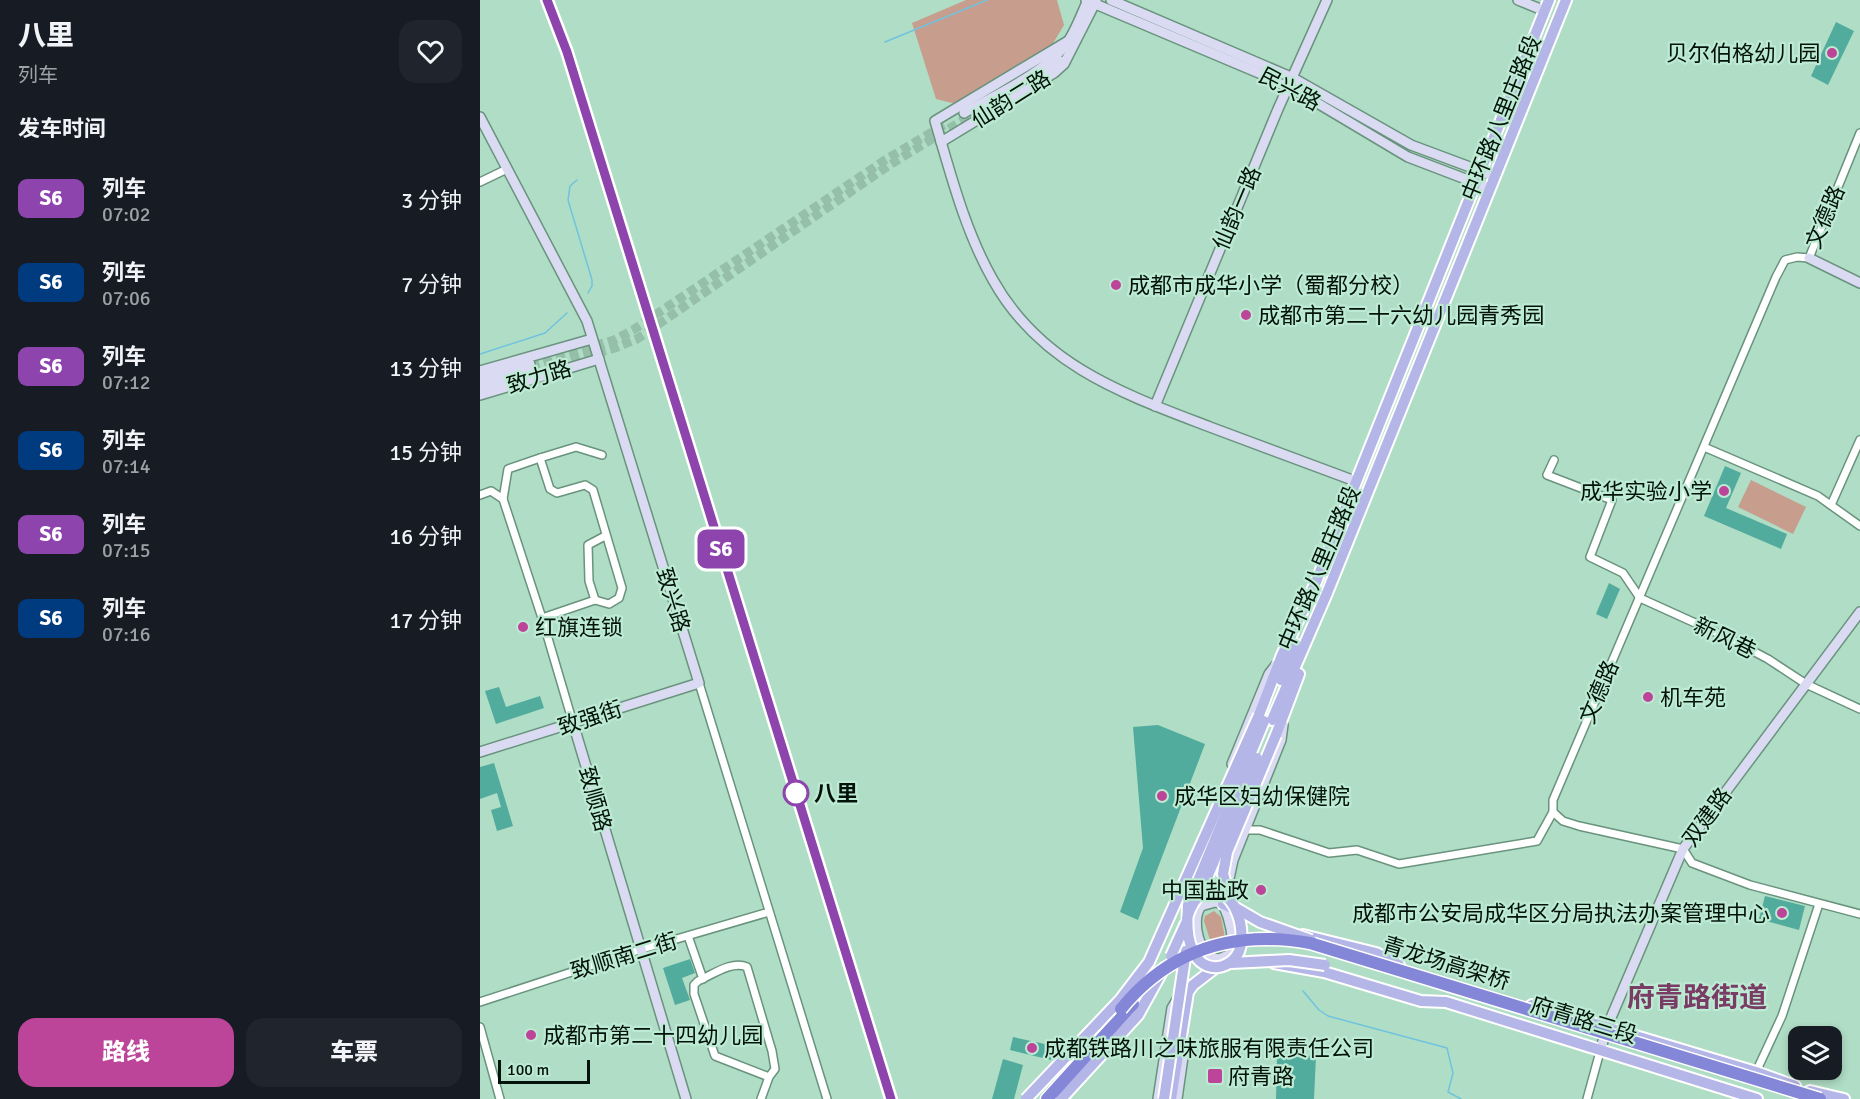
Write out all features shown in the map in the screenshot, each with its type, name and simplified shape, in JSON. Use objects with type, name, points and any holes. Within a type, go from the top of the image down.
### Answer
[{"type":"highway","name":"青龙场高架桥","points":[[1039,1099],[1150,979],[1197,951],[1235,941],[1271,938],[1310,943],[1829,1099]]},
{"type":"highway","name":"青龙场高架桥","points":[[1047,1099],[1124,1014],[1158,981],[1190,962],[1206,956],[1248,945],[1269,944],[1309,948],[1801,1099]]},
{"type":"main road","name":"中环路八里庄路段","points":[[1026,1099],[1105,1017],[1149,962],[1327,593],[1566,0]]},
{"type":"main road","name":"中环路八里庄路段","points":[[1061,1099],[1122,1035],[1153,992],[1211,870],[1266,718],[1282,655],[1316,582],[1547,5]]},
{"type":"main road","points":[[1164,1099],[1189,936],[1191,918],[1189,901],[1266,718],[1308,609],[1316,582]]},
{"type":"main road","points":[[1327,593],[1276,735],[1225,858],[1223,874],[1226,901],[1251,919],[1272,927],[1392,963]]},
{"type":"main road","name":"府青路三段","points":[[1191,918],[1195,899],[1205,893],[1220,892],[1226,901],[1298,934],[1376,953],[1392,963],[1756,1072],[1816,1096],[1844,1099]]},
{"type":"main road","points":[[1189,936],[1196,957],[1205,966],[1239,955],[1242,936],[1236,908]]},
{"type":"main road","points":[[1171,1099],[1188,992],[1223,961],[1289,960],[1325,965],[1446,1002]]},
{"type":"main road","name":"府青路三段","points":[[1223,961],[1324,972],[1421,1001],[1446,1002],[1601,1048],[1757,1099]]},
{"type":"street","name":"民兴路","points":[[1111,0],[1293,78],[1411,146],[1494,176]]},
{"type":"street","name":"仙韵一路","points":[[1155,406],[1288,87],[1327,0]]},
{"type":"street","points":[[1518,0],[1547,5]]},
{"type":"street","name":"民兴路","points":[[1090,1],[1288,87],[1408,157],[1490,188]]},
{"type":"street","name":"仙韵二路","points":[[941,142],[964,116],[1070,44],[1090,1]]},
{"type":"street","name":"仙韵二路","points":[[941,142],[935,122],[964,116]]},
{"type":"street","name":"致兴路","points":[[480,117],[587,321],[827,1099]]},
{"type":"street","name":"文德路","points":[[1245,830],[1260,830],[1329,853],[1357,850],[1399,864],[1537,841],[1553,812],[1553,800],[1776,277],[1785,261],[1797,257],[1809,258],[1860,133]]},
{"type":"street","points":[[941,142],[968,226],[993,280],[1020,319],[1052,349],[1084,373],[1129,396],[1355,481]]},
{"type":"street","points":[[480,182],[507,169]]},
{"type":"street","points":[[1809,258],[1860,283]]},
{"type":"street","name":"致力路","points":[[480,395],[592,339]]},
{"type":"street","name":"致力路","points":[[480,371],[531,368],[599,359]]},
{"type":"street","name":"致力路","points":[[480,379],[531,368]]},
{"type":"street","name":"致力路","points":[[480,387],[531,368]]},
{"type":"street","points":[[1831,505],[1860,440]]},
{"type":"street","points":[[480,495],[491,491],[503,499],[508,469],[540,458],[576,447],[602,455]]},
{"type":"street","points":[[1704,447],[1818,496],[1860,526]]},
{"type":"street","points":[[540,458],[550,489],[557,493],[585,485],[593,490],[622,588],[618,597],[609,604],[595,600],[542,618]]},
{"type":"street","points":[[1554,460],[1547,475],[1612,500],[1590,557],[1623,573],[1640,598]]},
{"type":"street","name":"致顺路","points":[[503,499],[542,618],[639,950],[686,1099]]},
{"type":"street","points":[[595,600],[589,581],[588,545],[605,536]]},
{"type":"street","name":"新风巷","points":[[1640,598],[1726,637],[1768,659],[1806,684],[1860,709]]},
{"type":"street","name":"双建路","points":[[1601,1048],[1607,1027],[1683,849],[1860,612]]},
{"type":"street","points":[[1223,961],[1203,948],[1191,918],[1191,861],[1269,674],[1282,655]]},
{"type":"street","name":"致强街","points":[[480,752],[699,683]]},
{"type":"street","points":[[1178,1099],[1189,1009],[1194,989],[1223,961],[1232,938],[1226,901],[1233,860],[1281,740],[1286,708]]},
{"type":"street","points":[[1553,812],[1563,821],[1579,826],[1656,841],[1683,849],[1692,863],[1750,885],[1860,914]]},
{"type":"street","points":[[1756,1072],[1782,1016],[1819,904]]},
{"type":"street","name":"致顺南二街","points":[[480,1002],[639,950],[769,912]]},
{"type":"street","points":[[688,936],[703,979]]},
{"type":"street","points":[[1158,1099],[1172,1008],[1183,990],[1223,961]]},
{"type":"street","points":[[761,1099],[769,1077],[775,1069],[772,1051],[747,967],[741,964],[734,965],[694,985],[694,994],[712,1051],[716,1056],[769,1077]]},
{"type":"street","points":[[480,1027],[500,1099]]},
{"type":"street","points":[[1587,1099],[1601,1048]]},
{"type":"shaded area","points":[[966,0],[1057,0],[1064,25],[1052,45],[956,104],[936,99],[912,23]]},
{"type":"shaded area","points":[[1751,480],[1806,507],[1793,534],[1738,507]]},
{"type":"shaded area","points":[[1214,911],[1221,917],[1225,938],[1211,943],[1204,921],[1205,916]]},
{"type":"building","name":"贝尔伯格幼儿园","points":[[1836,22],[1854,31],[1828,85],[1811,76]]},
{"type":"building","name":"成华实验小学","points":[[1725,466],[1741,473],[1726,508],[1787,534],[1781,549],[1704,516]]},
{"type":"building","points":[[1609,583],[1620,589],[1607,619],[1596,614]]},
{"type":"building","points":[[499,687],[506,707],[540,696],[544,708],[496,724],[485,691]]},
{"type":"building","name":"成华区妇幼保健院","points":[[1158,725],[1205,744],[1138,920],[1120,912],[1143,848],[1133,727]]},
{"type":"building","points":[[494,763],[513,826],[497,831],[491,810],[501,807],[497,793],[480,799],[480,767]]},
{"type":"building","name":"成都市公安局成华区分局执法办案管理中心","points":[[1765,896],[1805,906],[1799,930],[1759,919]]},
{"type":"building","points":[[690,959],[695,973],[682,978],[690,1000],[675,1005],[663,968]]},
{"type":"building","name":"成都铁路川之味旅服有限责任公司","points":[[1013,1037],[1054,1046],[1051,1060],[1010,1050]]},
{"type":"building","points":[[1277,1055],[1316,1056],[1314,1099],[1276,1099]]},
{"type":"building","points":[[1003,1059],[1023,1065],[1014,1099],[992,1099]]},
{"type":"waterway","points":[[885,42],[987,0]]},
{"type":"waterway","points":[[577,180],[570,186],[568,200],[592,280],[588,293]]},
{"type":"waterway","points":[[480,354],[545,333],[567,313]]},
{"type":"waterway","points":[[1303,991],[1319,1010],[1328,1016],[1447,1048],[1453,1073],[1448,1092],[1461,1099]]},
{"type":"tunnel","points":[[532,371],[615,348],[637,339],[888,166],[968,117]]},
{"type":"tunnel","points":[[530,364],[614,340],[633,330],[885,160],[944,125]]},
{"type":"railway","points":[[547,0],[567,52],[891,1099]]},
{"type":"train","name":"S6","points":[[547,0],[567,52],[891,1099]]},
{"type":"place","name":"贝尔伯格幼儿园","points":[[1832,53]]},
{"type":"place","name":"成都市成华小学（蜀都分校）","points":[[1116,285]]},
{"type":"place","name":"成都市第二十六幼儿园青秀园","points":[[1246,315]]},
{"type":"place","name":"成华实验小学","points":[[1724,491]]},
{"type":"place","name":"红旗连锁","points":[[523,627]]},
{"type":"place","name":"机车苑","points":[[1648,697]]},
{"type":"place","name":"八里","points":[[796,793]]},
{"type":"place","name":"成华区妇幼保健院","points":[[1162,796]]},
{"type":"place","name":"中国盐政","points":[[1261,890]]},
{"type":"place","name":"成都市公安局成华区分局执法办案管理中心","points":[[1782,913]]},
{"type":"place","name":"成都市第二十四幼儿园","points":[[531,1035]]},
{"type":"place","name":"成都铁路川之味旅服有限责任公司","points":[[1032,1048]]},
{"type":"place","name":"府青路","points":[[1215,1076]]},
{"type":"district","name":"府青路街道","points":[[1697,998]]}]
